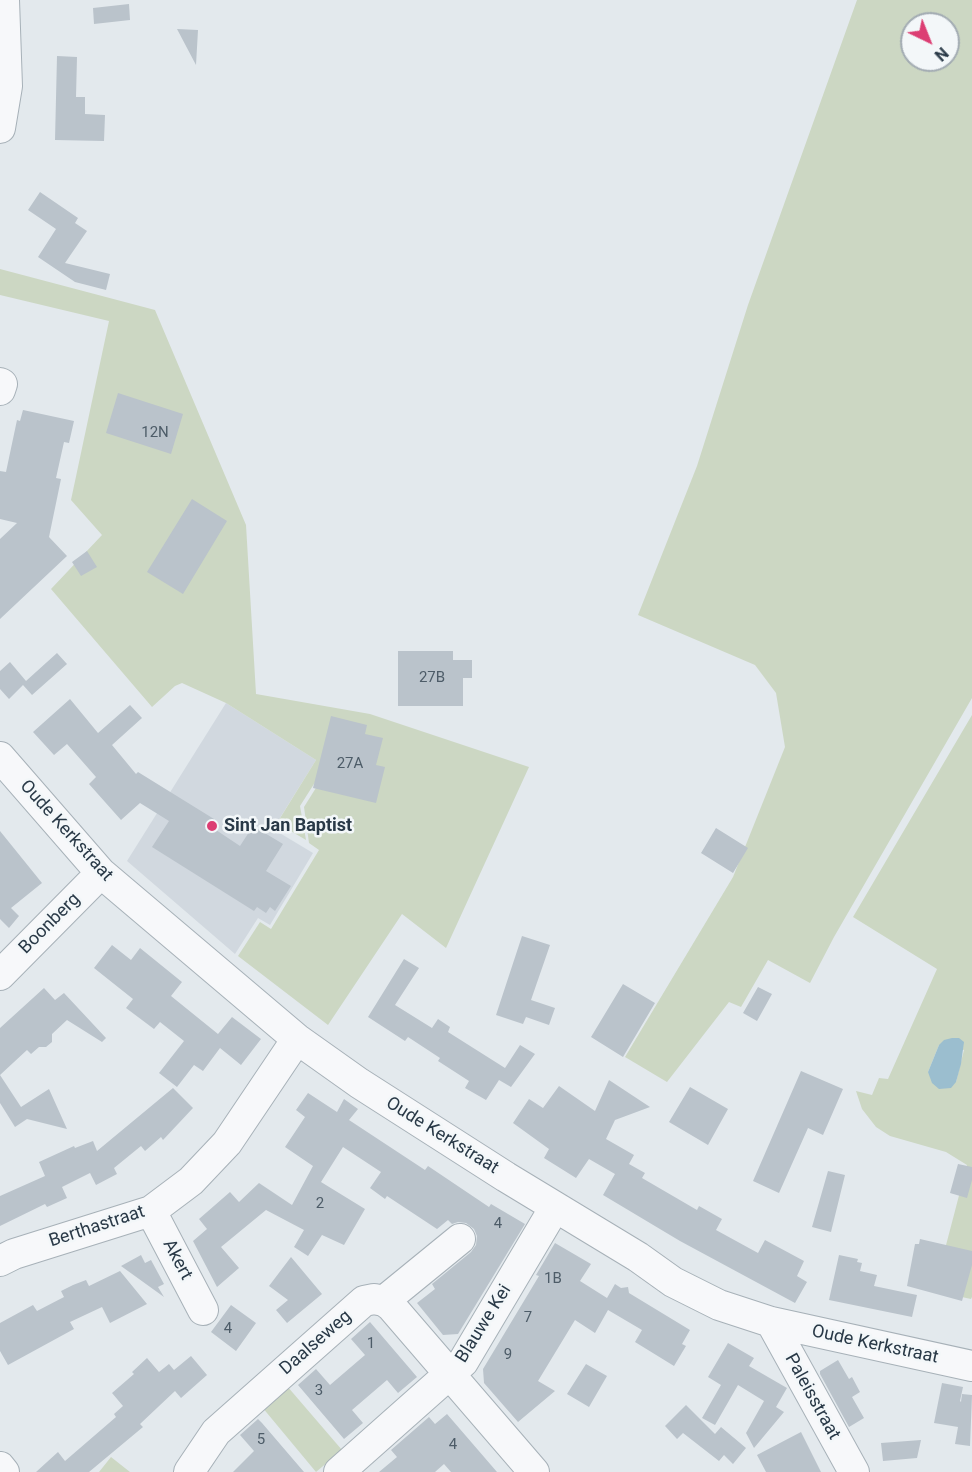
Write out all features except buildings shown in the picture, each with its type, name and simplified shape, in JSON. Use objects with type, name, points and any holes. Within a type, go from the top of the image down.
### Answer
[{"type":"street","points":[[0,128],[7,86],[4,0]]},
{"type":"street","points":[[0,383],[0,390]]},
{"type":"street","name":"Oude Kerkstraat","points":[[0,758],[100,873],[297,1039],[359,1083],[638,1257],[673,1282],[730,1310],[771,1322],[972,1366]]},
{"type":"street","name":"Boonberg","points":[[0,975],[100,873]]},
{"type":"street","name":"Berthastraat","points":[[0,1262],[14,1254],[151,1211],[191,1181],[227,1143],[297,1039]]},
{"type":"street","name":"Blauwe Kei","points":[[339,1472],[463,1362],[555,1207]]},
{"type":"street","name":"Akert","points":[[151,1211],[203,1310]]},
{"type":"street","name":"Daalseweg","points":[[189,1472],[216,1432],[364,1301],[374,1299],[384,1301],[460,1239]]},
{"type":"street","points":[[384,1301],[391,1306],[534,1472]]},
{"type":"street","name":"Paleisstraat","points":[[771,1322],[854,1472]]},
{"type":"street","points":[[0,1467],[4,1472]]},
{"type":"shaded area","name":"Sint Jan Baptist","points":[[226,703],[316,760],[273,829],[313,853],[270,925],[258,918],[235,954],[127,861]]},
{"type":"green space","points":[[857,0],[972,0],[972,698],[834,937],[810,983],[768,960],[741,1007],[729,1002],[667,1082],[625,1057],[733,877],[785,747],[776,693],[755,665],[638,615],[697,466],[748,305]]},
{"type":"green space","points":[[0,269],[155,310],[246,525],[256,694],[370,714],[529,767],[446,948],[402,914],[328,1025],[238,956],[260,922],[271,929],[319,850],[309,843],[304,807],[329,767],[326,765],[300,806],[306,840],[277,823],[316,760],[226,703],[182,683],[175,686],[152,707],[51,589],[102,535],[71,500],[109,321],[0,295]]},
{"type":"green space","points":[[972,715],[971,1299],[934,1291],[967,1165],[946,1152],[890,1136],[876,1127],[862,1109],[856,1091],[872,1095],[879,1078],[888,1079],[937,969],[853,917]],"holes":[[[939,1045],[964,1050],[956,1082],[928,1072]]]},
{"type":"green space","points":[[287,1386],[342,1450],[316,1472],[262,1407]]},
{"type":"green space","points":[[111,1457],[130,1472],[99,1472]]},
{"type":"water","points":[[959,1038],[964,1042],[961,1064],[956,1082],[951,1088],[939,1089],[932,1083],[928,1072],[939,1045],[944,1040]]},
{"type":"place","name":"Sint Jan Baptist","points":[[212,826]]}]
